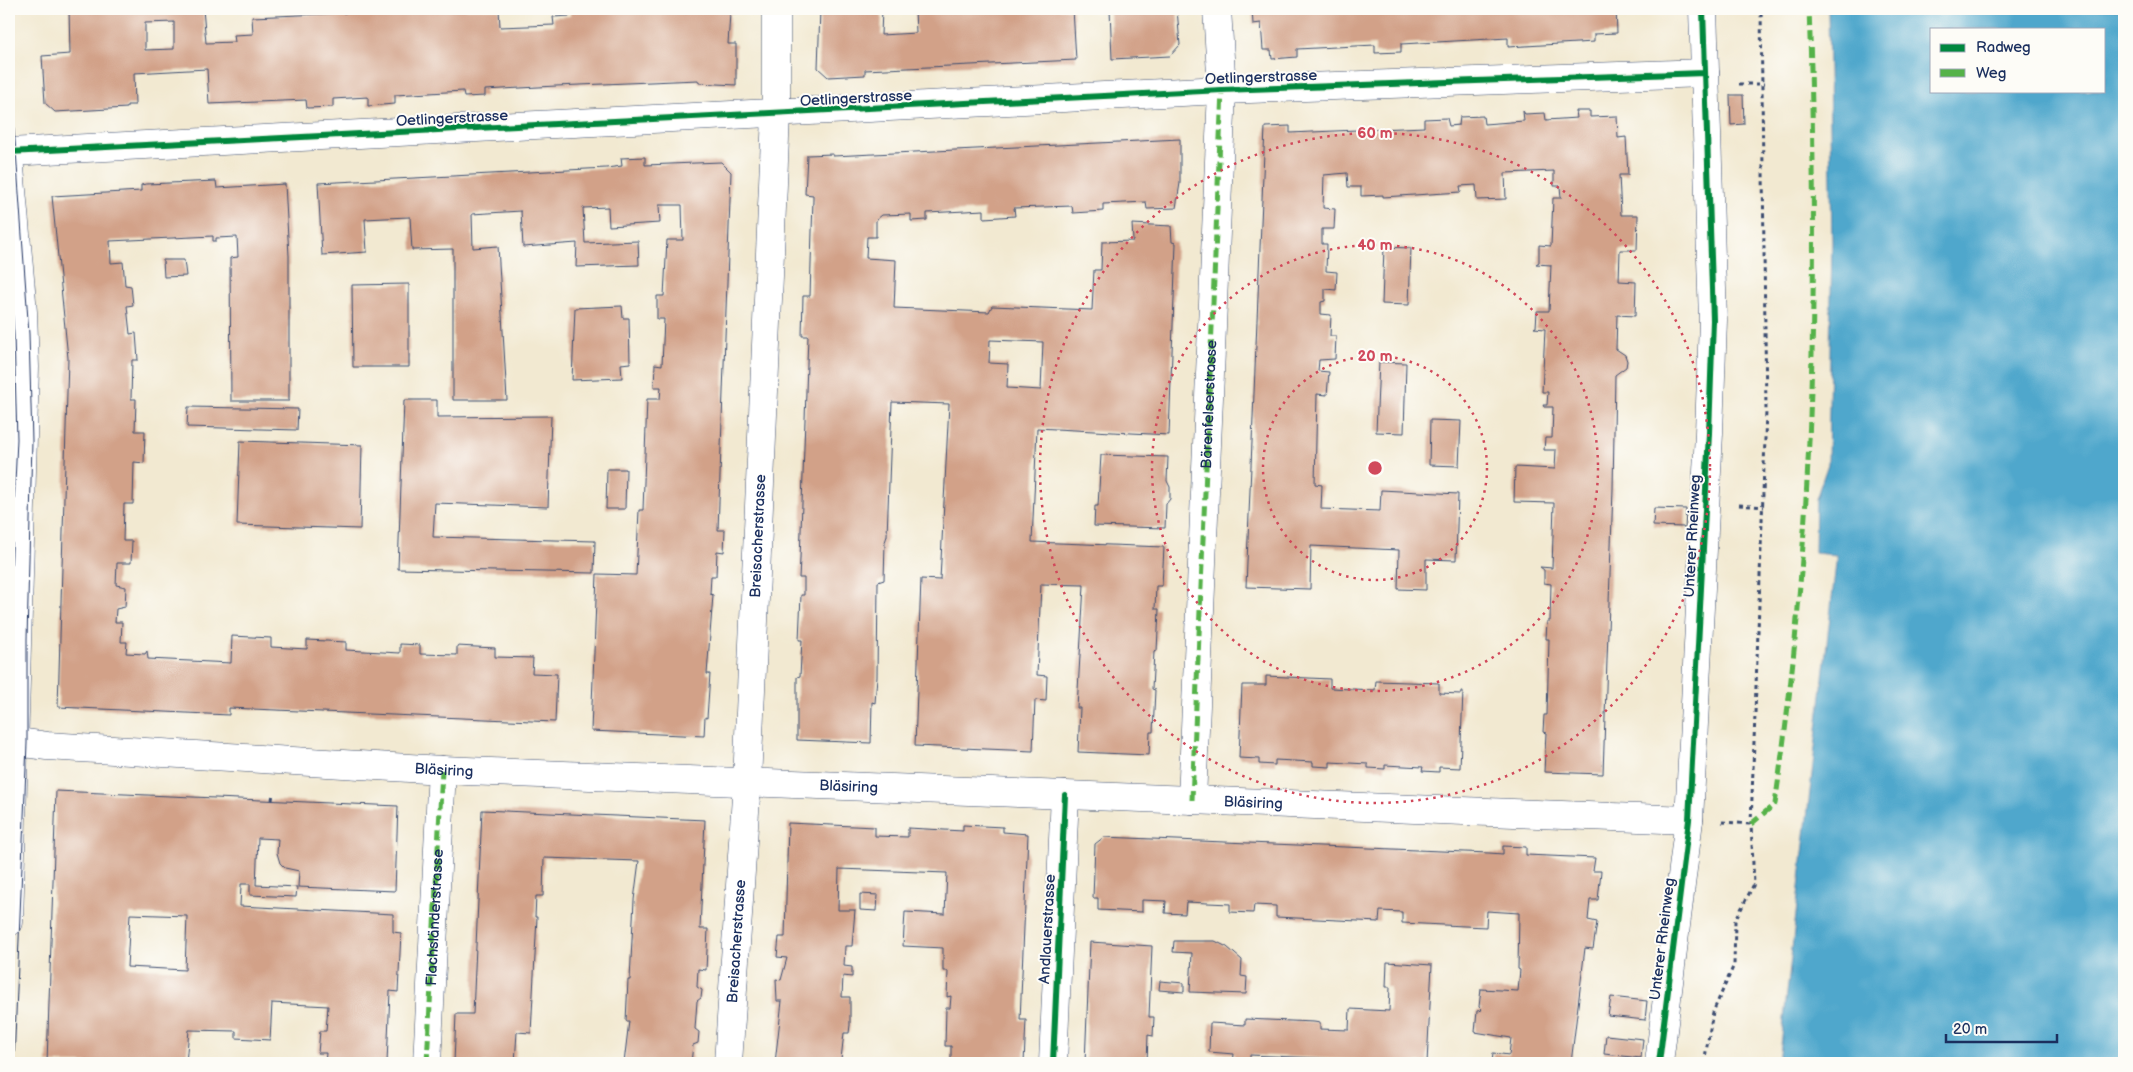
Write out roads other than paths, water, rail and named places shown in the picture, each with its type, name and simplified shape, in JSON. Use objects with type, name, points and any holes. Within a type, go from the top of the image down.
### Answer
[{"type":"street","name":"Breisacherstrasse","points":[[728,1063],[747,782],[776,115],[776,9]]},
{"type":"street","name":"Bärenfelserstrasse","points":[[1192,800],[1222,90],[1217,9]]},
{"type":"street","name":"Unterer Rheinweg","points":[[1660,1063],[1689,820],[1706,502],[1713,320],[1703,9]]},
{"type":"street","name":"Oetlingerstrasse","points":[[9,152],[776,115],[1222,90],[1705,73]]},
{"type":"street","points":[[9,158],[23,312],[25,367],[12,742],[9,922]]},
{"type":"street","name":"Bläsiring","points":[[12,742],[47,746],[442,770],[1689,820]]},
{"type":"street","name":"Flachsländerstrasse","points":[[427,1063],[442,770]]},
{"type":"street","name":"Andlauerstrasse","points":[[1053,1063],[1065,795]]},
{"type":"water","points":[[1828,9],[2124,9],[2124,1063],[1779,1063],[1837,555],[1815,553],[1816,499],[1828,464],[1832,242]]},
{"type":"tram line","points":[[9,80],[29,334],[32,441],[27,639],[27,743],[14,1063]]},
{"type":"tram line","points":[[9,265],[14,335],[17,439],[9,618]]}]
